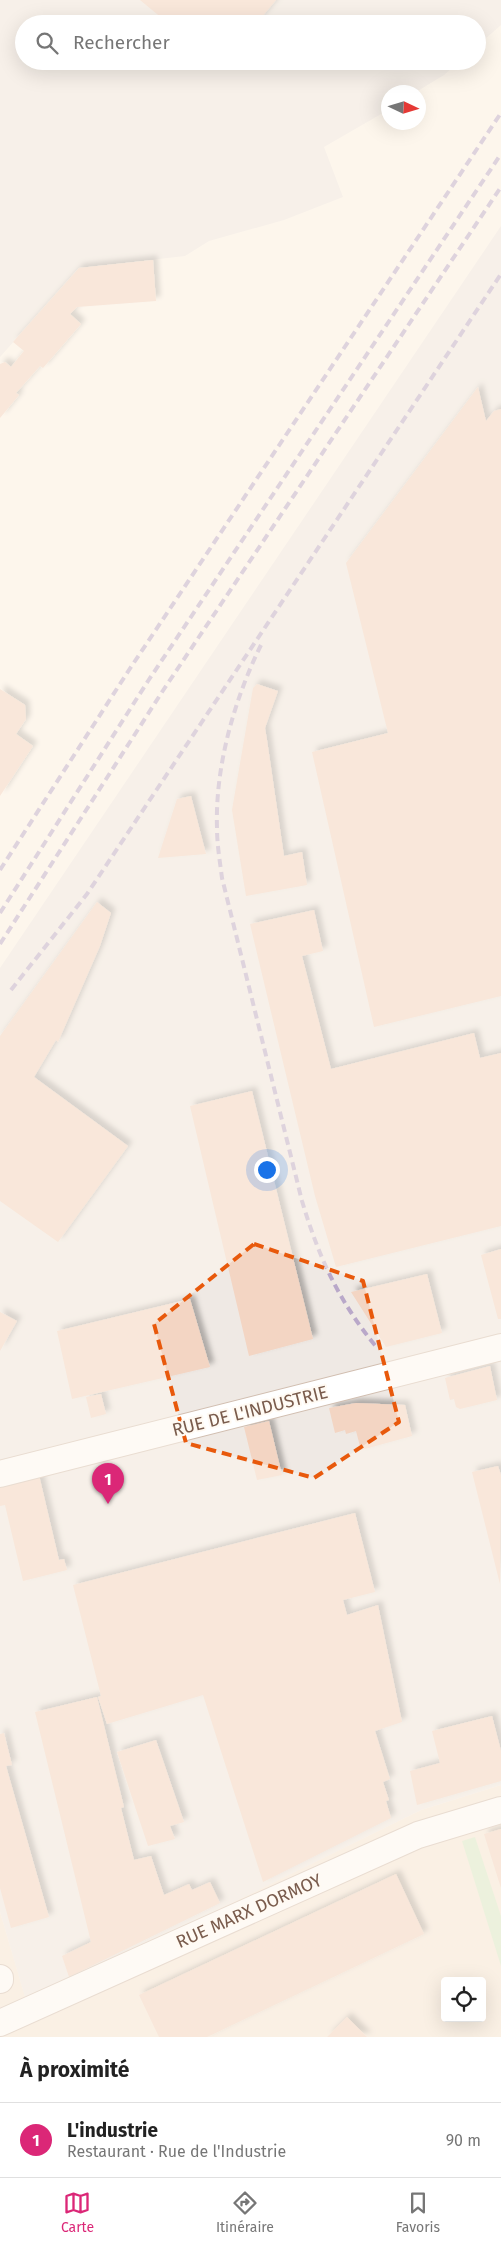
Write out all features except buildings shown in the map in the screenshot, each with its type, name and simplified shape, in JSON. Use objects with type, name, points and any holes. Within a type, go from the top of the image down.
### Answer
[{"type":"street","name":"RUE DE L'INDUSTRIE","points":[[0,1474],[501,1347]]},
{"type":"street","name":"RUE MARX DORMOY","points":[[0,2023],[418,1836],[501,1810]]},
{"type":"highlighted area","points":[[254,1244],[363,1281],[399,1422],[314,1478],[186,1443],[154,1324]]},
{"type":"shaded area","points":[[0,0],[501,0],[501,25],[486,38],[486,15],[15,15],[15,70],[450,70],[426,86],[381,85],[381,114],[324,147],[343,197],[284,220],[209,241],[185,256],[79,268],[0,357]]},
{"type":"shaded area","points":[[501,226],[501,1785],[421,1810],[27,2004],[0,1912],[0,968]]},
{"type":"shaded area","points":[[501,1785],[501,2037],[0,2037],[0,1912],[27,2003],[421,1810]]},
{"type":"green space","points":[[475,1837],[501,1916],[501,1966],[462,1841]]},
{"type":"railway","points":[[0,870],[129,670],[501,113]]},
{"type":"railway","points":[[0,913],[148,681],[501,154]]},
{"type":"railway","points":[[0,944],[164,689],[501,187]]},
{"type":"railway","points":[[11,990],[87,894],[501,274]]},
{"type":"railway","points":[[261,645],[242,688],[228,734],[219,781],[217,828],[222,878],[302,1201],[323,1260],[341,1297],[378,1349]]},
{"type":"place","name":"L'industrie","points":[[108,1504]]}]
